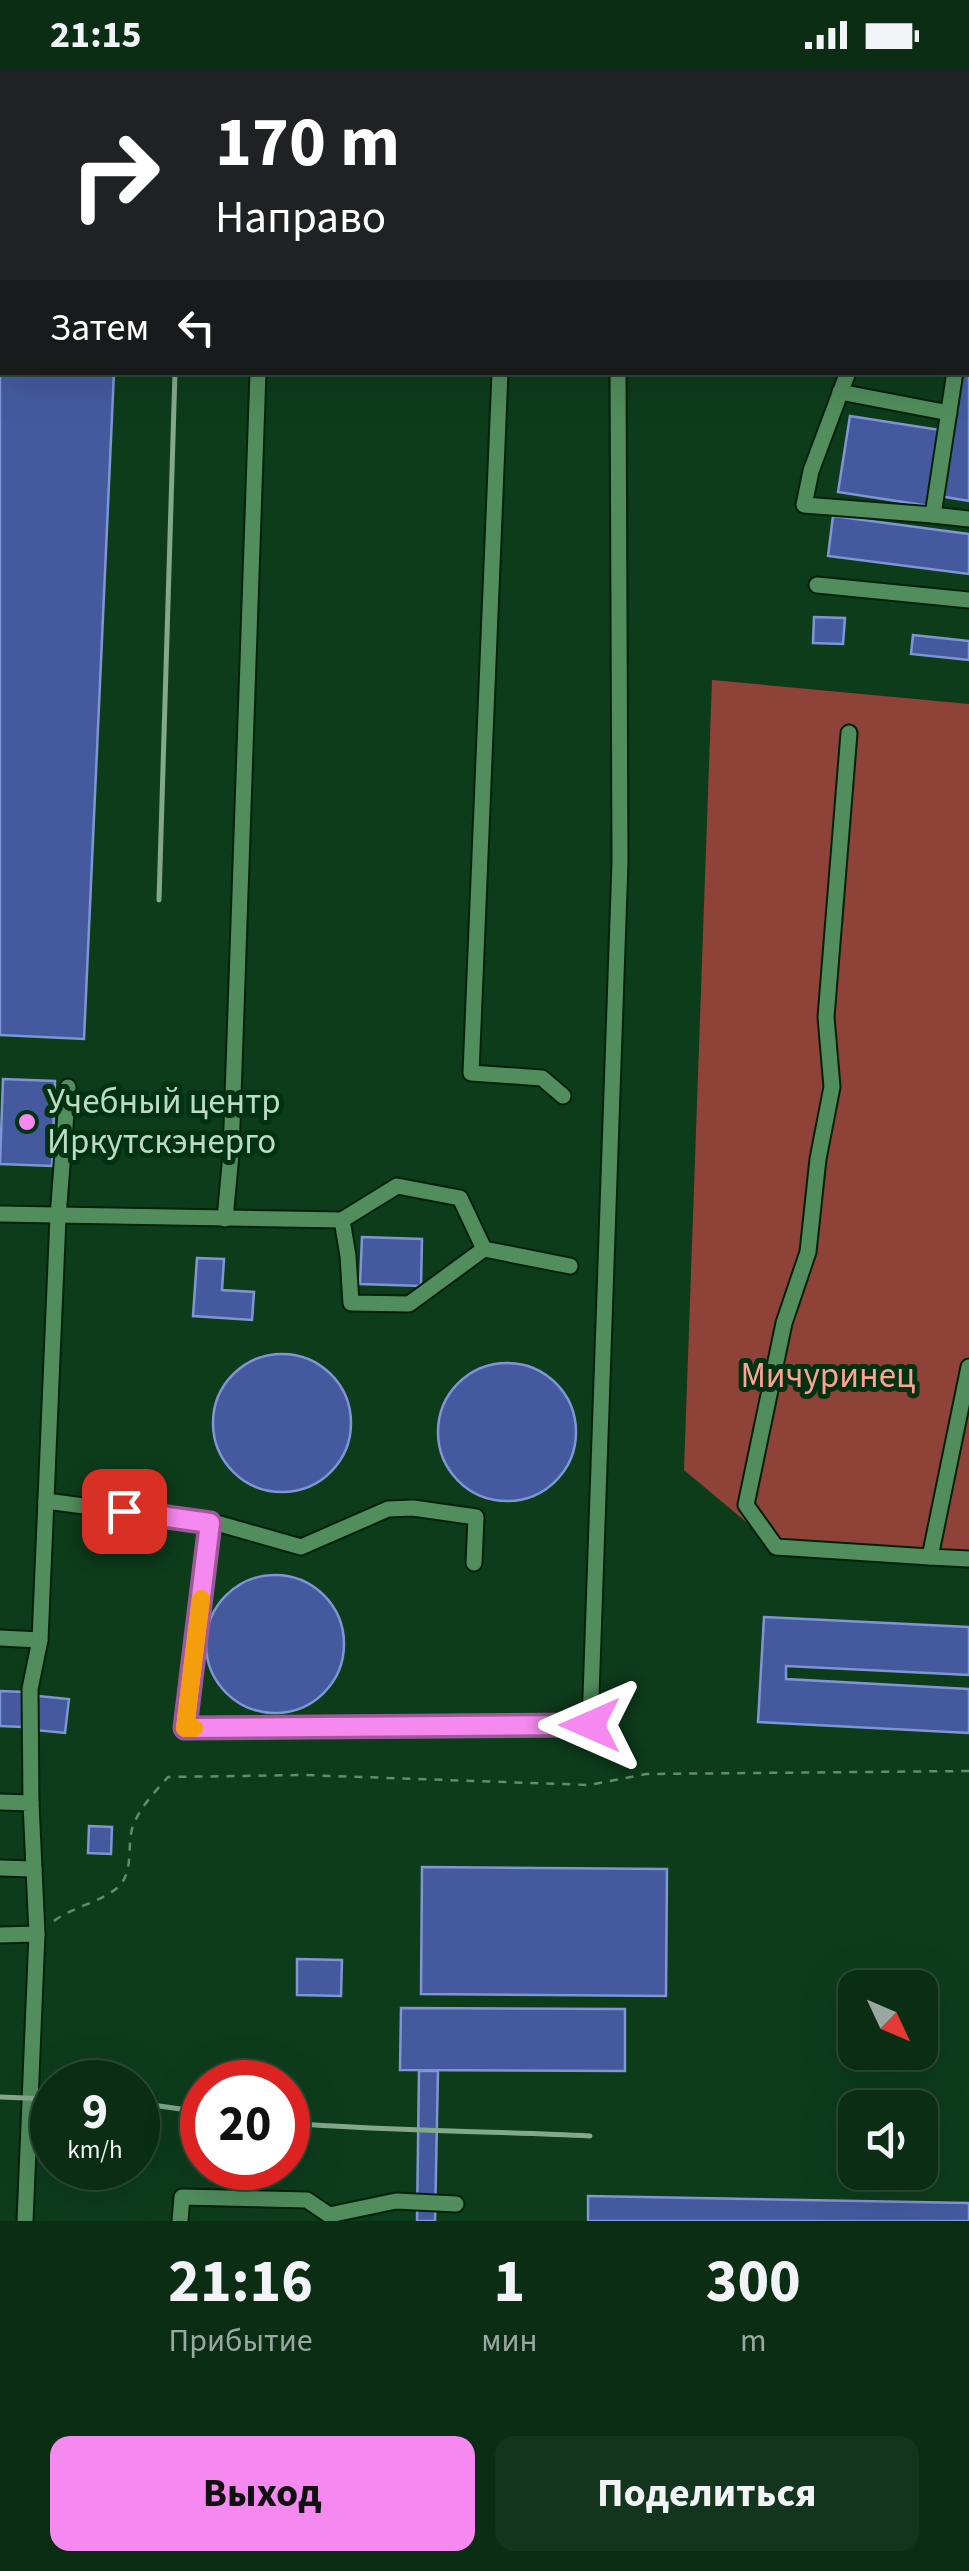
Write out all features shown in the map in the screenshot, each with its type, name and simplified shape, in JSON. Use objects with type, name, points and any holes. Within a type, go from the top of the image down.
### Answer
[{"type":"street","points":[[225,1219],[231,1154],[258,375]]},
{"type":"street","points":[[500,375],[471,1073],[542,1078],[563,1096]]},
{"type":"street","points":[[210,1523],[185,1728],[590,1725],[620,862],[618,375]]},
{"type":"street","points":[[847,375],[811,471],[804,505],[969,518]]},
{"type":"street","points":[[934,515],[955,375]]},
{"type":"street","points":[[840,392],[949,413]]},
{"type":"street","points":[[817,585],[969,600]]},
{"type":"street","points":[[849,734],[826,1016],[832,1087],[818,1159],[808,1252],[784,1323],[746,1504],[776,1547],[969,1560]]},
{"type":"street","points":[[25,2221],[37,1934],[30,1688],[40,1640],[58,1217],[68,1087]]},
{"type":"street","points":[[0,1214],[342,1220],[397,1186],[460,1198],[484,1249]]},
{"type":"street","points":[[342,1220],[351,1303],[410,1304],[484,1249],[570,1266]]},
{"type":"street","points":[[930,1557],[969,1367]]},
{"type":"street","points":[[46,1501],[210,1523],[300,1547],[388,1509],[413,1508],[476,1517],[474,1563]]},
{"type":"street","points":[[0,1638],[40,1640]]},
{"type":"street","points":[[0,1802],[31,1803]]},
{"type":"street","points":[[0,1868],[34,1869]]},
{"type":"street","points":[[0,1936],[37,1934]]},
{"type":"street","points":[[180,2221],[182,2197],[307,2200],[328,2215],[396,2201],[456,2204]]},
{"type":"path","points":[[37,1934],[68,1911],[116,1889],[128,1874],[132,1828],[168,1776],[304,1775],[589,1785],[646,1774],[969,1771]]},
{"type":"green space","name":"Мичуринец","points":[[712,680],[969,704],[969,1559],[776,1547],[684,1470]]},
{"type":"building","points":[[0,375],[114,375],[84,1039],[0,1035]]},
{"type":"building","points":[[958,375],[969,375],[969,501],[939,496]]},
{"type":"building","points":[[850,416],[940,430],[929,506],[838,492]]},
{"type":"building","points":[[833,516],[969,534],[969,574],[828,556]]},
{"type":"building","points":[[814,617],[845,618],[843,644],[813,643]]},
{"type":"building","points":[[913,635],[969,641],[969,660],[911,654]]},
{"type":"building","name":"Учебный центр Иркутскэнерго","points":[[3,1079],[55,1081],[52,1166],[0,1164]]},
{"type":"building","points":[[362,1237],[422,1239],[421,1286],[360,1284]]},
{"type":"building","points":[[197,1258],[224,1259],[222,1290],[254,1292],[252,1320],[193,1316]]},
{"type":"building","points":[[282,1354],[309,1359],[331,1374],[346,1396],[351,1423],[346,1450],[331,1472],[309,1487],[282,1492],[255,1487],[233,1472],[218,1450],[213,1423],[218,1396],[233,1374],[255,1359]]},
{"type":"building","points":[[507,1363],[534,1368],[556,1383],[571,1405],[576,1432],[571,1459],[556,1481],[534,1496],[507,1501],[480,1496],[458,1481],[443,1459],[438,1432],[443,1405],[458,1383],[480,1368]]},
{"type":"building","points":[[275,1575],[302,1580],[324,1595],[339,1617],[344,1644],[339,1671],[324,1693],[302,1708],[275,1713],[248,1708],[226,1693],[211,1671],[206,1644],[211,1617],[226,1595],[248,1580]]},
{"type":"building","points":[[764,1617],[969,1627],[969,1675],[786,1666],[786,1679],[969,1689],[969,1733],[758,1722]]},
{"type":"building","points":[[0,1691],[25,1692],[22,1727],[0,1726]]},
{"type":"building","points":[[38,1696],[69,1699],[65,1733],[34,1730]]},
{"type":"building","points":[[89,1826],[112,1827],[111,1854],[88,1853]]},
{"type":"building","points":[[422,1867],[667,1869],[666,1996],[421,1994]]},
{"type":"building","points":[[297,1959],[342,1960],[341,1996],[297,1995]]},
{"type":"building","points":[[401,2008],[625,2009],[625,2071],[400,2070]]},
{"type":"building","points":[[419,2071],[438,2071],[435,2221],[417,2221]]},
{"type":"building","points":[[588,2196],[969,2203],[969,2221],[588,2221]]},
{"type":"railway","points":[[159,900],[175,375]]},
{"type":"railway","points":[[0,2097],[30,2098]]},
{"type":"railway","points":[[160,2106],[180,2109]]},
{"type":"railway","points":[[310,2124],[590,2136]]},
{"type":"slow traffic","points":[[194,1728],[185,1728],[201,1599]]},
{"type":"place","name":"Учебный центр Иркутскэнерго","points":[[27,1122]]},
{"type":"route","points":[[124,1511],[210,1523],[185,1728],[590,1725]]}]
